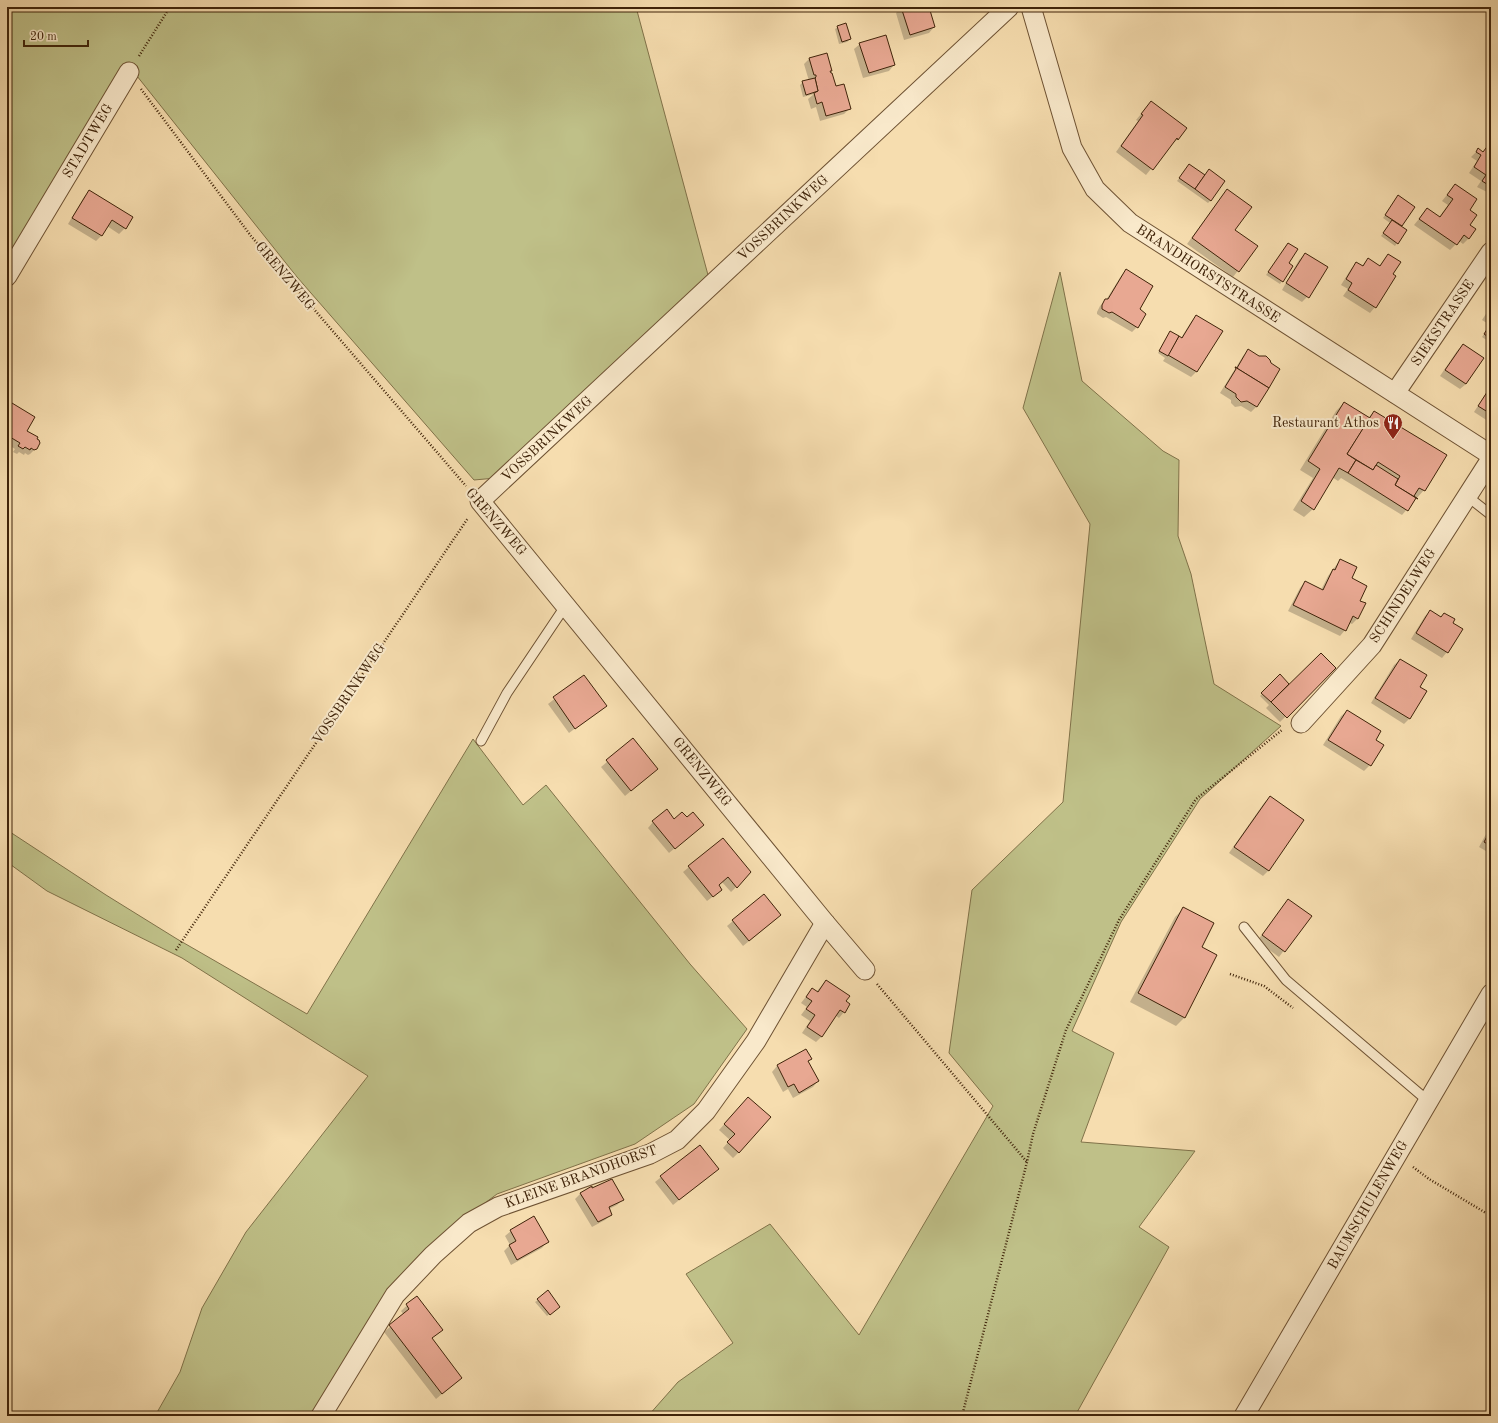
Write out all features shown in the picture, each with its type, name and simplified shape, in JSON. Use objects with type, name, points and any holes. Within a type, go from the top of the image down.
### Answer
[{"type":"street","name":"VOSSBRINKWEG","points":[[480,501],[1009,7]]},
{"type":"street","name":"BRANDHORSTSTRASSE","points":[[1031,7],[1072,148],[1095,189],[1130,223],[1491,455]]},
{"type":"street","name":"STADTWEG","points":[[7,276],[128,72]]},
{"type":"street","name":"SIEKSTRASSE","points":[[1395,393],[1491,252]]},
{"type":"street","name":"SCHINDELWEG","points":[[1301,723],[1372,645],[1491,459]]},
{"type":"street","name":"GRENZWEG","points":[[480,501],[824,923],[865,970]]},
{"type":"street","name":"KLEINE BRANDHORST","points":[[321,1416],[395,1295],[433,1255],[469,1223],[498,1207],[650,1154],[677,1140],[706,1111],[756,1041],[824,923]]},
{"type":"street","name":"BAUMSCHULENWEG","points":[[1244,1416],[1491,994]]},
{"type":"lane","points":[[1467,496],[1491,515]]},
{"type":"lane","points":[[481,742],[507,693],[566,605]]},
{"type":"lane","points":[[1244,927],[1286,980],[1428,1101]]},
{"type":"path","points":[[128,72],[170,7]]},
{"type":"path","name":"GRENZWEG","points":[[128,72],[251,236],[480,501]]},
{"type":"path","name":"VOSSBRINKWEG","points":[[176,950],[480,501]]},
{"type":"path","points":[[962,1416],[1033,1134],[1066,1030],[1119,920],[1196,799],[1291,723],[1301,723]]},
{"type":"path","points":[[865,970],[1027,1162]]},
{"type":"path","points":[[1230,974],[1264,986],[1295,1010]]},
{"type":"path","points":[[1397,1155],[1429,1179],[1491,1216]]},
{"type":"green space","points":[[7,7],[636,7],[708,275],[496,478],[474,480],[297,277],[133,71],[7,261]]},
{"type":"green space","points":[[1060,272],[1082,381],[1163,451],[1179,460],[1178,536],[1191,574],[1214,684],[1281,726],[1200,799],[1121,922],[1072,1031],[1114,1053],[1081,1142],[1195,1151],[1139,1227],[1169,1247],[1075,1416],[648,1416],[678,1382],[733,1343],[686,1274],[770,1224],[859,1335],[993,1106],[949,1053],[972,890],[1063,802],[1090,524],[1023,408]]},
{"type":"green space","points":[[473,739],[523,805],[546,785],[690,964],[747,1029],[694,1104],[635,1144],[497,1194],[445,1233],[312,1416],[155,1416],[180,1372],[202,1308],[246,1232],[368,1076],[182,958],[47,891],[7,862],[7,830],[106,895],[177,939],[307,1014]]},
{"type":"building","points":[[901,7],[929,7],[935,27],[910,35]]},
{"type":"building","points":[[846,23],[851,39],[842,42],[837,26]]},
{"type":"building","points":[[886,35],[895,65],[869,73],[859,43]]},
{"type":"building","points":[[827,53],[832,71],[830,71],[836,86],[844,84],[851,109],[826,116],[822,102],[817,104],[814,93],[818,91],[815,78],[816,75],[814,75],[809,58]]},
{"type":"building","points":[[815,78],[818,91],[806,95],[802,81]]},
{"type":"building","points":[[1151,101],[1187,128],[1178,140],[1177,138],[1153,170],[1121,146]]},
{"type":"building","points":[[1489,144],[1491,146],[1490,186],[1482,181],[1486,175],[1474,167],[1481,155],[1476,152],[1478,148],[1483,152]]},
{"type":"building","points":[[1189,164],[1205,175],[1195,189],[1179,178]]},
{"type":"building","points":[[1209,169],[1225,181],[1211,201],[1195,189]]},
{"type":"building","points":[[1455,184],[1477,199],[1470,210],[1477,215],[1470,225],[1476,229],[1469,239],[1464,235],[1457,245],[1419,219],[1427,208],[1440,217],[1453,199],[1447,195]]},
{"type":"building","points":[[1227,189],[1252,207],[1235,230],[1258,246],[1239,272],[1192,238]]},
{"type":"building","points":[[89,190],[133,217],[126,229],[112,220],[102,236],[72,218]]},
{"type":"building","points":[[1398,195],[1415,207],[1402,226],[1385,215]]},
{"type":"building","points":[[1392,220],[1407,230],[1398,244],[1383,233]]},
{"type":"building","points":[[1288,243],[1298,249],[1289,263],[1293,266],[1283,282],[1268,272]]},
{"type":"building","points":[[1305,253],[1328,267],[1309,298],[1286,283]]},
{"type":"building","points":[[1388,254],[1401,262],[1393,274],[1396,276],[1376,308],[1348,290],[1352,283],[1346,279],[1356,262],[1363,266],[1368,258],[1380,266]]},
{"type":"building","points":[[1126,269],[1153,286],[1140,309],[1146,314],[1138,328],[1112,312],[1109,313],[1102,309],[1105,299],[1108,299]]},
{"type":"building","points":[[1196,315],[1223,331],[1197,372],[1168,355],[1179,336],[1182,338]]},
{"type":"building","points":[[1491,323],[1491,339],[1484,334]]},
{"type":"building","points":[[1170,331],[1179,336],[1168,356],[1159,351]]},
{"type":"building","points":[[1463,344],[1484,358],[1466,384],[1445,370]]},
{"type":"building","points":[[1248,349],[1259,356],[1266,356],[1271,363],[1280,369],[1269,388],[1235,367],[1237,368]]},
{"type":"building","points":[[1235,367],[1269,388],[1257,407],[1247,401],[1241,402],[1236,397],[1236,394],[1225,387],[1236,369]]},
{"type":"building","points":[[1491,386],[1491,414],[1478,406]]},
{"type":"building","points":[[7,400],[35,417],[27,431],[38,437],[37,439],[40,443],[37,449],[34,450],[31,448],[30,450],[25,447],[23,449],[18,446],[20,443],[10,437],[7,443]]},
{"type":"building","points":[[1344,402],[1370,418],[1347,454],[1356,460],[1348,473],[1339,468],[1314,510],[1301,501],[1320,469],[1308,461]]},
{"type":"building","points":[[1374,411],[1447,455],[1425,491],[1419,488],[1414,496],[1418,499],[1395,485],[1400,476],[1378,462],[1373,470],[1347,454]]},
{"type":"building","points":[[1356,460],[1373,470],[1376,465],[1398,479],[1395,485],[1416,498],[1408,511],[1348,473]]},
{"type":"building","points":[[1340,559],[1357,567],[1352,578],[1367,586],[1360,601],[1366,603],[1358,619],[1353,616],[1346,631],[1293,605],[1305,581],[1323,590],[1333,569],[1335,570]]},
{"type":"building","points":[[1430,610],[1441,617],[1444,613],[1455,619],[1453,623],[1463,629],[1448,653],[1416,633]]},
{"type":"building","points":[[1321,653],[1336,668],[1287,718],[1271,702]]},
{"type":"building","points":[[1400,659],[1427,675],[1420,687],[1427,691],[1410,719],[1375,698]]},
{"type":"building","points":[[1280,674],[1289,684],[1271,702],[1261,693]]},
{"type":"building","points":[[584,675],[607,706],[575,729],[553,697]]},
{"type":"building","points":[[1347,710],[1381,731],[1376,740],[1384,745],[1371,766],[1328,740]]},
{"type":"building","points":[[633,738],[658,769],[631,791],[606,760]]},
{"type":"building","points":[[1270,796],[1304,820],[1269,871],[1234,847]]},
{"type":"building","points":[[667,809],[674,819],[682,812],[687,817],[693,812],[704,825],[675,849],[652,821]]},
{"type":"building","points":[[1491,829],[1491,846],[1484,842]]},
{"type":"building","points":[[723,838],[751,872],[737,888],[728,877],[719,885],[722,890],[713,897],[688,866]]},
{"type":"building","points":[[764,894],[781,915],[749,941],[732,920]]},
{"type":"building","points":[[1288,899],[1312,916],[1285,952],[1262,935]]},
{"type":"building","points":[[1183,907],[1214,923],[1202,947],[1217,955],[1185,1018],[1138,993]]},
{"type":"building","points":[[826,980],[850,996],[846,1001],[850,1004],[845,1013],[840,1010],[822,1037],[807,1027],[815,1015],[806,1009],[812,1001],[806,997],[812,988],[818,992]]},
{"type":"building","points":[[806,1049],[812,1059],[808,1061],[819,1081],[799,1093],[794,1084],[788,1087],[777,1065]]},
{"type":"building","points":[[748,1097],[771,1117],[739,1153],[727,1142],[735,1134],[724,1124]]},
{"type":"building","points":[[700,1145],[719,1169],[679,1200],[660,1176]]},
{"type":"building","points":[[612,1179],[624,1200],[609,1207],[612,1215],[598,1222],[580,1193],[592,1186],[592,1188]]},
{"type":"building","points":[[534,1216],[549,1242],[517,1260],[509,1245],[516,1241],[510,1230]]},
{"type":"building","points":[[548,1290],[560,1307],[550,1315],[537,1299]]},
{"type":"building","points":[[417,1296],[443,1330],[432,1338],[462,1378],[442,1394],[389,1325],[409,1309],[406,1304]]},
{"type":"place","name":"Restaurant Athos","points":[[1393,440]]}]
